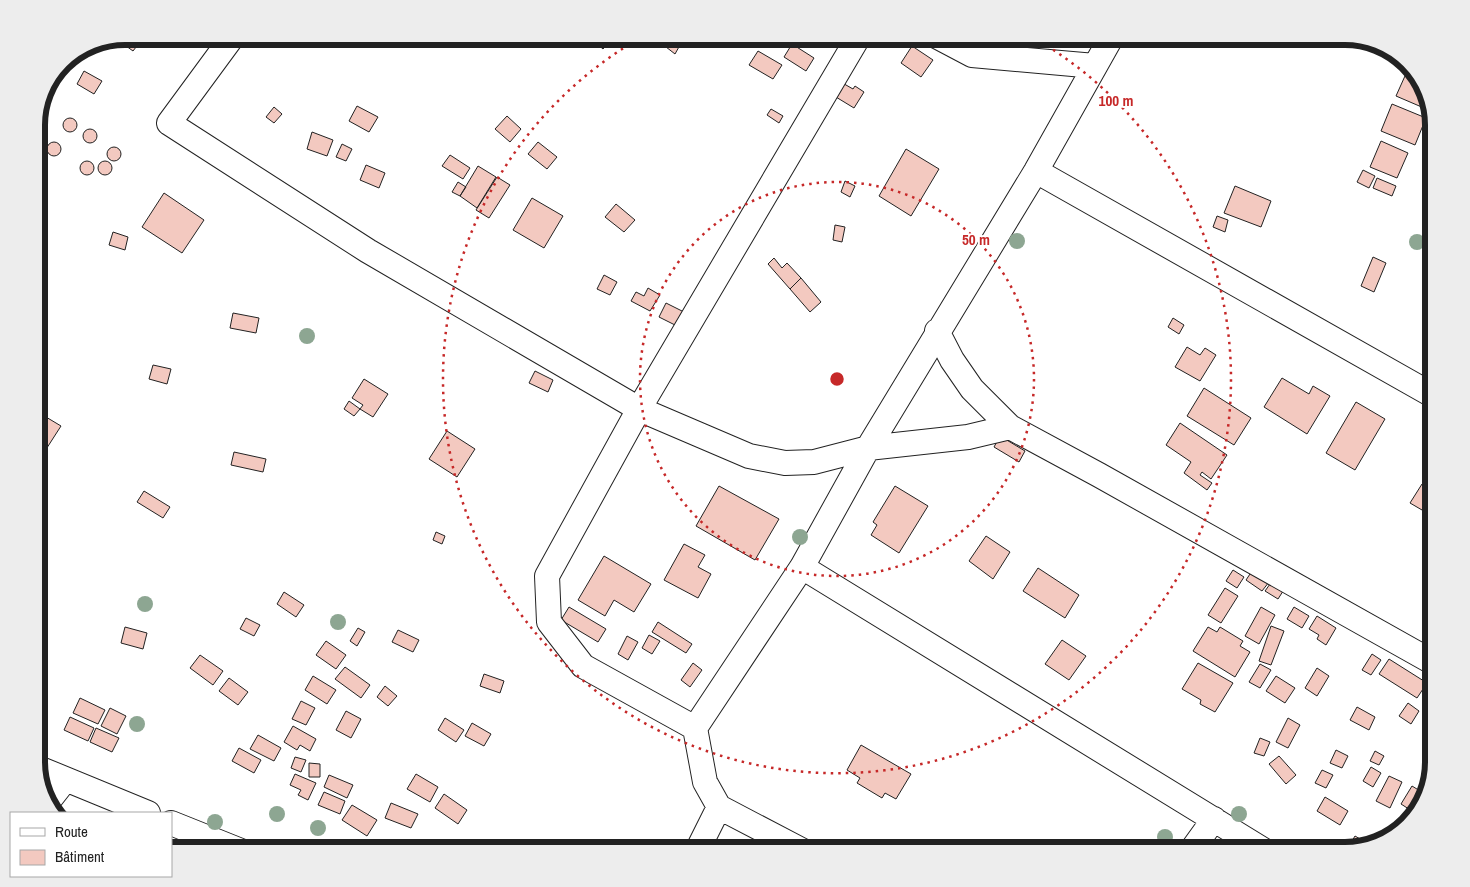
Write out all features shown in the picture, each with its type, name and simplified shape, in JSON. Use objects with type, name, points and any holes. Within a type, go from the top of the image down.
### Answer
[{"type":"street","points":[[226,45],[169,123],[368,252],[639,409],[749,456],[785,463],[814,462],[868,448],[968,437],[1010,427]]},
{"type":"street","points":[[695,728],[583,666],[549,622],[547,576],[639,409],[854,45]]},
{"type":"street","points":[[953,45],[972,55],[1095,66]]},
{"type":"street","points":[[786,842],[719,807],[705,782],[695,728],[802,567],[868,448],[1036,170],[1107,45]]},
{"type":"street","points":[[1036,170],[1425,391]]},
{"type":"street","points":[[938,331],[952,360],[972,389],[1010,427],[1425,658]]},
{"type":"street","points":[[802,567],[1251,842]]},
{"type":"street","points":[[46,771],[65,780],[102,804],[143,812]]},
{"type":"street","points":[[53,796],[65,780]]},
{"type":"street","points":[[702,842],[719,807]]},
{"type":"street","points":[[1197,842],[1214,819]]},
{"type":"street","points":[[172,824],[205,842]]},
{"type":"building","points":[[125,45],[138,45],[133,51]]},
{"type":"building","points":[[598,45],[607,45],[603,49]]},
{"type":"building","points":[[664,45],[680,45],[675,54]]},
{"type":"building","points":[[791,45],[794,45],[814,58],[806,71],[784,57]]},
{"type":"building","points":[[912,46],[933,60],[921,77],[901,63]]},
{"type":"building","points":[[758,51],[782,65],[773,79],[749,65]]},
{"type":"building","points":[[84,71],[102,81],[94,94],[77,84]]},
{"type":"building","points":[[1406,73],[1417,89],[1423,107],[1396,96]]},
{"type":"building","points":[[839,81],[853,89],[855,86],[864,92],[854,108],[831,94]]},
{"type":"building","points":[[1392,104],[1425,117],[1415,145],[1381,131]]},
{"type":"building","points":[[357,106],[378,117],[369,132],[349,121]]},
{"type":"building","points":[[274,107],[282,114],[274,123],[266,117]]},
{"type":"building","points":[[771,109],[783,116],[779,123],[767,115]]},
{"type":"building","points":[[507,116],[521,129],[510,142],[495,129]]},
{"type":"building","points":[[70,118],[75,120],[77,125],[75,130],[70,132],[65,130],[63,125],[65,120]]},
{"type":"building","points":[[90,129],[95,131],[97,136],[95,141],[90,143],[85,141],[83,136],[85,131]]},
{"type":"building","points":[[312,132],[333,140],[327,156],[307,149]]},
{"type":"building","points":[[1381,141],[1408,153],[1397,178],[1370,167]]},
{"type":"building","points":[[54,142],[59,144],[61,149],[59,154],[54,156],[49,154],[47,149],[49,144]]},
{"type":"building","points":[[538,142],[557,157],[547,169],[528,154]]},
{"type":"building","points":[[342,144],[352,149],[346,161],[336,157]]},
{"type":"building","points":[[114,147],[119,149],[121,154],[119,159],[114,161],[109,159],[107,154],[109,149]]},
{"type":"building","points":[[906,149],[939,169],[911,216],[879,196]]},
{"type":"building","points":[[450,155],[470,168],[463,179],[442,166]]},
{"type":"building","points":[[87,161],[92,163],[94,168],[92,173],[87,175],[82,173],[80,168],[82,163]]},
{"type":"building","points":[[105,161],[110,163],[112,168],[110,173],[105,175],[100,173],[98,168],[100,163]]},
{"type":"building","points":[[366,165],[385,173],[379,188],[360,180]]},
{"type":"building","points":[[478,166],[496,177],[477,208],[460,196]]},
{"type":"building","points":[[1363,170],[1375,176],[1369,188],[1357,182]]},
{"type":"building","points":[[497,177],[510,185],[489,218],[476,210]]},
{"type":"building","points":[[1377,178],[1396,186],[1392,196],[1373,188]]},
{"type":"building","points":[[845,181],[855,186],[850,197],[841,192]]},
{"type":"building","points":[[458,182],[466,187],[460,196],[452,192]]},
{"type":"building","points":[[1235,186],[1271,201],[1261,227],[1224,213]]},
{"type":"building","points":[[164,193],[204,220],[182,253],[142,227]]},
{"type":"building","points":[[532,198],[563,216],[544,248],[513,230]]},
{"type":"building","points":[[616,204],[635,220],[624,232],[605,217]]},
{"type":"building","points":[[1217,216],[1228,220],[1225,232],[1213,227]]},
{"type":"building","points":[[835,225],[845,227],[842,242],[833,240]]},
{"type":"building","points":[[113,232],[128,237],[125,250],[109,245]]},
{"type":"building","points":[[1373,257],[1386,263],[1374,292],[1361,286]]},
{"type":"building","points":[[774,258],[782,268],[787,263],[801,278],[790,289],[768,264]]},
{"type":"building","points":[[604,275],[617,282],[610,295],[597,289]]},
{"type":"building","points":[[801,278],[821,302],[810,312],[790,289]]},
{"type":"building","points":[[648,288],[660,295],[650,311],[631,301],[636,292],[644,296]]},
{"type":"building","points":[[666,303],[692,316],[685,330],[659,317]]},
{"type":"building","points":[[233,313],[259,318],[256,333],[230,328]]},
{"type":"building","points":[[1173,318],[1184,325],[1179,334],[1168,327]]},
{"type":"building","points":[[1187,347],[1200,355],[1205,348],[1216,355],[1200,381],[1175,367]]},
{"type":"building","points":[[153,365],[171,369],[167,384],[149,379]]},
{"type":"building","points":[[535,371],[553,380],[548,392],[529,383]]},
{"type":"building","points":[[1282,378],[1309,394],[1313,386],[1330,396],[1307,434],[1264,407]]},
{"type":"building","points":[[364,379],[388,394],[373,417],[360,409],[363,405],[352,398]]},
{"type":"building","points":[[1204,388],[1251,418],[1234,445],[1187,416]]},
{"type":"building","points":[[349,401],[360,409],[354,416],[344,409]]},
{"type":"building","points":[[1356,402],[1385,419],[1355,470],[1326,453]]},
{"type":"building","points":[[45,416],[61,426],[45,451]]},
{"type":"building","points":[[1180,423],[1227,455],[1211,479],[1202,472],[1200,475],[1212,483],[1207,490],[1184,473],[1191,462],[1166,445]]},
{"type":"building","points":[[447,431],[475,449],[457,477],[429,459]]},
{"type":"building","points":[[1000,436],[1025,451],[1019,462],[994,447]]},
{"type":"building","points":[[234,452],[266,459],[263,472],[231,465]]},
{"type":"building","points":[[1422,484],[1425,486],[1425,505],[1422,510],[1410,503]]},
{"type":"building","points":[[719,486],[779,519],[755,560],[696,526]]},
{"type":"building","points":[[895,486],[928,506],[899,553],[871,535],[877,525],[873,522]]},
{"type":"building","points":[[144,491],[170,507],[163,518],[137,502]]},
{"type":"building","points":[[436,532],[445,536],[442,544],[433,540]]},
{"type":"building","points":[[986,536],[1010,552],[993,579],[969,561]]},
{"type":"building","points":[[684,544],[705,555],[698,567],[711,574],[698,598],[664,580]]},
{"type":"building","points":[[604,556],[651,584],[634,612],[614,600],[605,616],[578,600]]},
{"type":"building","points":[[1038,568],[1079,595],[1065,618],[1023,591]]},
{"type":"building","points":[[1233,570],[1244,577],[1237,588],[1226,581]]},
{"type":"building","points":[[1252,571],[1269,582],[1262,591],[1246,580]]},
{"type":"building","points":[[1275,577],[1287,585],[1278,599],[1265,591]]},
{"type":"building","points":[[1225,588],[1238,596],[1221,623],[1208,615]]},
{"type":"building","points":[[284,592],[304,605],[296,617],[277,604]]},
{"type":"building","points":[[569,607],[606,629],[598,642],[561,620]]},
{"type":"building","points":[[1261,607],[1275,615],[1259,644],[1245,636]]},
{"type":"building","points":[[1294,607],[1309,616],[1302,628],[1287,619]]},
{"type":"building","points":[[1317,616],[1336,628],[1326,645],[1317,639],[1319,635],[1309,629]]},
{"type":"building","points":[[246,618],[260,625],[254,636],[240,629]]},
{"type":"building","points":[[658,622],[692,644],[686,653],[652,632]]},
{"type":"building","points":[[1271,626],[1284,631],[1271,665],[1259,661]]},
{"type":"building","points":[[125,627],[147,633],[143,649],[121,643]]},
{"type":"building","points":[[1208,627],[1217,632],[1220,627],[1243,641],[1240,646],[1250,652],[1235,677],[1193,651]]},
{"type":"building","points":[[358,628],[365,632],[357,646],[350,641]]},
{"type":"building","points":[[398,630],[419,640],[413,652],[392,642]]},
{"type":"building","points":[[649,635],[660,641],[652,654],[642,648]]},
{"type":"building","points":[[627,636],[638,642],[628,660],[618,654]]},
{"type":"building","points":[[1062,640],[1086,656],[1069,680],[1045,664]]},
{"type":"building","points":[[326,641],[346,655],[336,669],[316,655]]},
{"type":"building","points":[[1372,654],[1381,660],[1371,675],[1362,670]]},
{"type":"building","points":[[200,655],[223,671],[213,685],[190,668]]},
{"type":"building","points":[[1389,659],[1425,682],[1425,686],[1417,698],[1379,674]]},
{"type":"building","points":[[693,663],[702,670],[690,687],[681,680]]},
{"type":"building","points":[[1198,663],[1233,683],[1215,712],[1200,704],[1201,700],[1182,689]]},
{"type":"building","points":[[1260,664],[1271,670],[1260,688],[1249,682]]},
{"type":"building","points":[[345,667],[370,685],[361,698],[335,679]]},
{"type":"building","points":[[1317,668],[1329,676],[1317,696],[1305,688]]},
{"type":"building","points":[[484,674],[504,681],[500,693],[480,686]]},
{"type":"building","points":[[313,676],[336,690],[327,704],[305,690]]},
{"type":"building","points":[[1276,676],[1295,688],[1285,703],[1266,691]]},
{"type":"building","points":[[229,678],[248,692],[238,705],[219,691]]},
{"type":"building","points":[[385,686],[397,696],[388,706],[377,697]]},
{"type":"building","points":[[80,698],[105,710],[98,724],[73,713]]},
{"type":"building","points":[[301,701],[315,708],[306,725],[292,719]]},
{"type":"building","points":[[1408,703],[1419,711],[1411,724],[1399,716]]},
{"type":"building","points":[[1357,707],[1375,717],[1369,730],[1350,720]]},
{"type":"building","points":[[110,708],[126,716],[117,734],[101,726]]},
{"type":"building","points":[[346,711],[361,719],[351,738],[336,730]]},
{"type":"building","points":[[70,717],[94,728],[88,741],[64,730]]},
{"type":"building","points":[[445,718],[464,730],[456,742],[438,730]]},
{"type":"building","points":[[1288,718],[1300,725],[1288,748],[1276,742]]},
{"type":"building","points":[[472,723],[491,734],[484,746],[465,736]]},
{"type":"building","points":[[293,726],[316,739],[310,751],[300,745],[297,750],[284,742]]},
{"type":"building","points":[[96,728],[119,738],[112,752],[90,742]]},
{"type":"building","points":[[258,735],[281,748],[274,761],[250,749]]},
{"type":"building","points":[[1260,738],[1270,742],[1264,756],[1254,753]]},
{"type":"building","points":[[861,745],[911,774],[896,799],[885,793],[882,798],[857,783],[860,778],[847,770]]},
{"type":"building","points":[[239,748],[261,760],[254,773],[232,761]]},
{"type":"building","points":[[1336,750],[1348,756],[1342,768],[1330,763]]},
{"type":"building","points":[[1375,751],[1384,756],[1379,765],[1370,761]]},
{"type":"building","points":[[1279,756],[1296,775],[1286,784],[1269,764]]},
{"type":"building","points":[[295,757],[306,760],[301,772],[291,768]]},
{"type":"building","points":[[309,763],[320,764],[320,777],[309,777]]},
{"type":"building","points":[[1371,767],[1381,773],[1373,787],[1363,781]]},
{"type":"building","points":[[1322,770],[1333,775],[1326,788],[1315,783]]},
{"type":"building","points":[[295,774],[316,783],[308,800],[298,795],[301,790],[290,785]]},
{"type":"building","points":[[416,774],[438,787],[430,802],[407,789]]},
{"type":"building","points":[[329,775],[353,785],[347,798],[324,787]]},
{"type":"building","points":[[1389,776],[1402,782],[1390,808],[1376,801]]},
{"type":"building","points":[[1412,786],[1420,791],[1410,810],[1401,804]]},
{"type":"building","points":[[324,792],[345,801],[340,814],[318,805]]},
{"type":"building","points":[[444,794],[467,810],[458,824],[435,808]]},
{"type":"building","points":[[1325,797],[1348,811],[1340,825],[1317,811]]},
{"type":"building","points":[[391,803],[418,814],[411,828],[385,818]]},
{"type":"building","points":[[352,805],[377,820],[367,836],[342,820]]},
{"type":"building","points":[[1355,836],[1362,840],[1356,841],[1352,841]]}]
